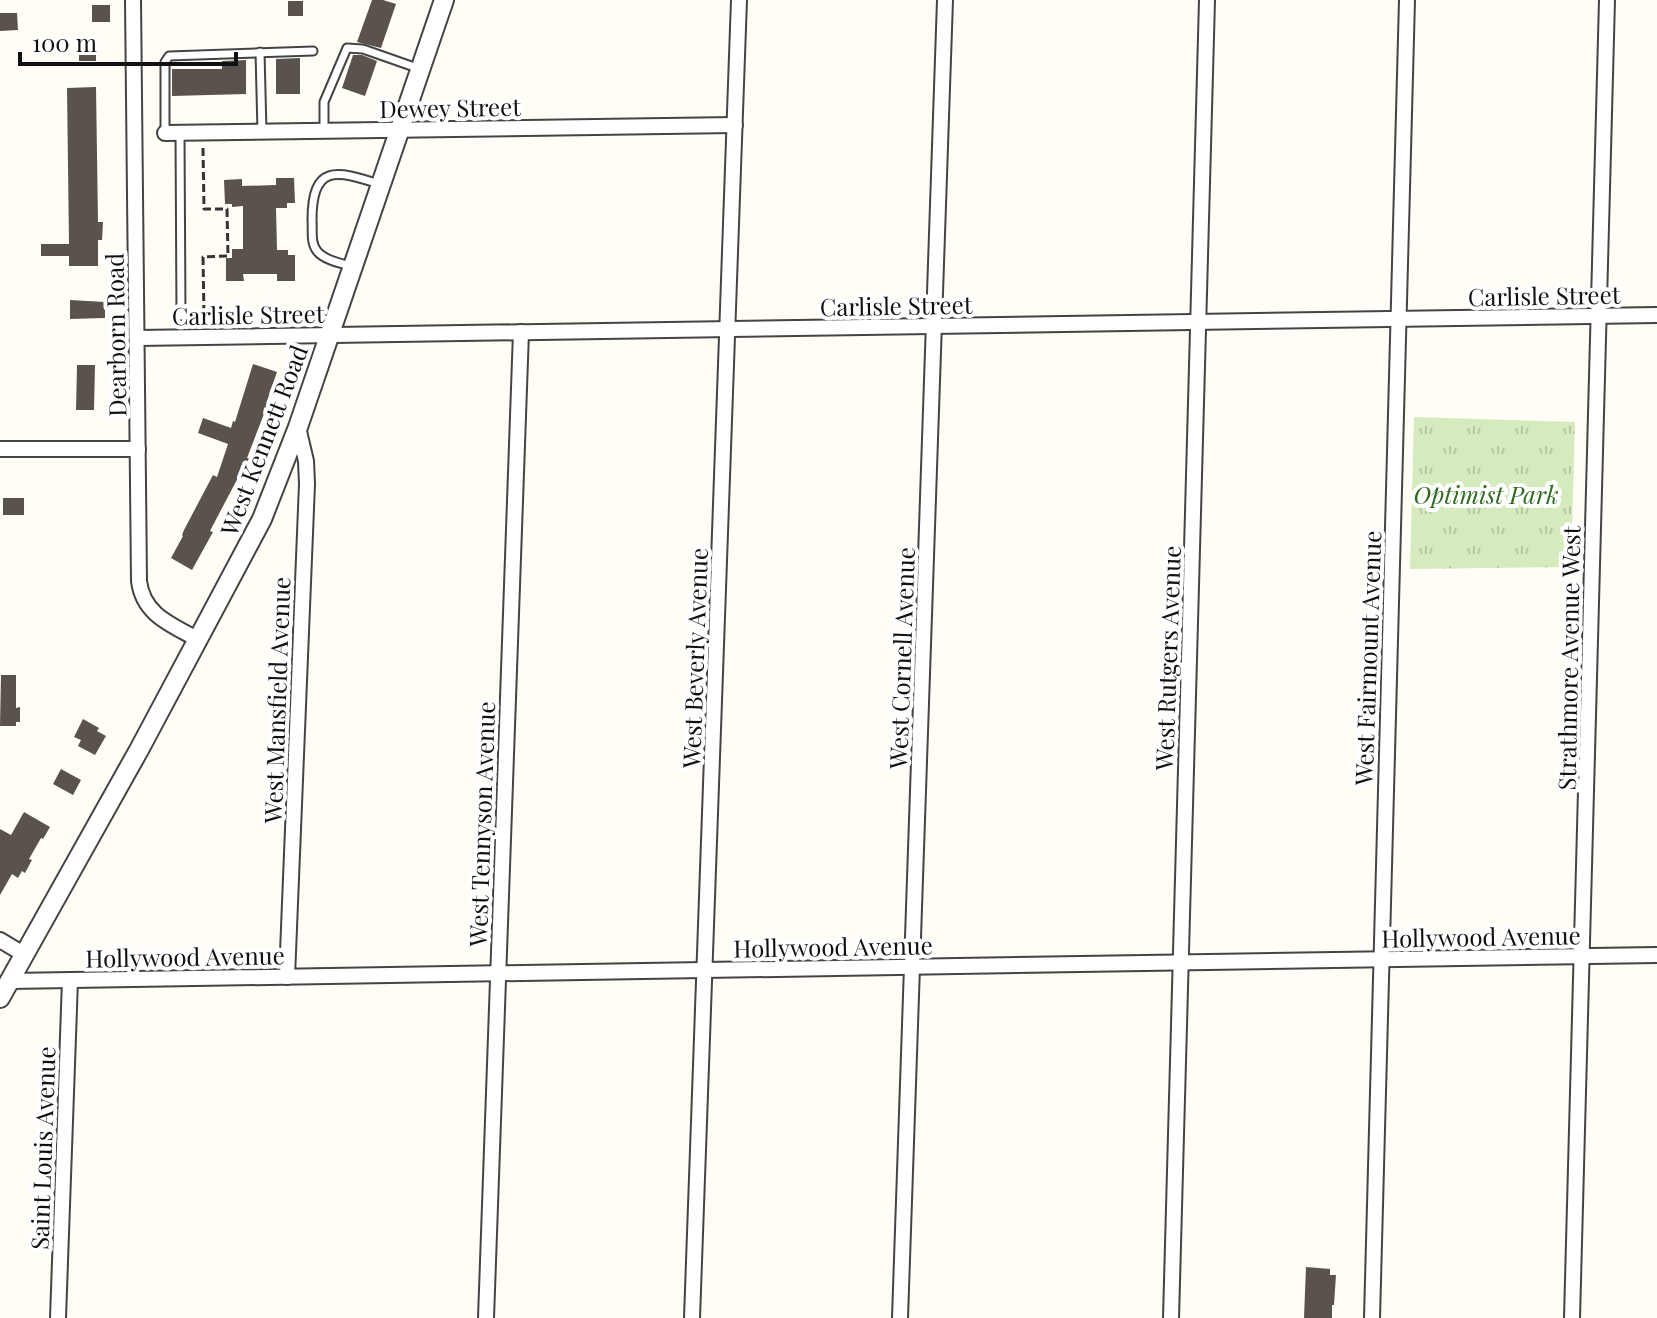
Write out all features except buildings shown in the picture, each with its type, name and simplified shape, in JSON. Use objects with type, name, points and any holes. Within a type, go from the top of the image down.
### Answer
[{"type":"street","name":"Dearborn Road","points":[[133,0],[141,593],[156,616],[199,640]]},
{"type":"street","name":"West Kennett Road","points":[[0,998],[257,531],[298,427],[444,0]]},
{"type":"street","name":"West Beverly Avenue","points":[[692,1318],[739,0]]},
{"type":"street","name":"West Cornell Avenue","points":[[900,1318],[945,0]]},
{"type":"street","name":"West Rutgers Avenue","points":[[1171,1318],[1207,0]]},
{"type":"street","name":"West Fairmount Avenue","points":[[1372,1318],[1407,0]]},
{"type":"street","name":"Strathmore Avenue West","points":[[1572,1318],[1607,0]]},
{"type":"street","name":"Dewey Street","points":[[173,133],[735,125]]},
{"type":"street","name":"Carlisle Street","points":[[137,338],[1657,315]]},
{"type":"street","name":"West Tennyson Avenue","points":[[486,1318],[521,332]]},
{"type":"street","name":"West Mansfield Avenue","points":[[287,977],[307,484],[306,461],[298,427]]},
{"type":"street","points":[[0,449],[138,449]]},
{"type":"street","points":[[0,940],[25,955]]},
{"type":"street","name":"Hollywood Avenue","points":[[10,981],[1657,955]]},
{"type":"street","name":"Saint Louis Avenue","points":[[58,1318],[70,980]]},
{"type":"lane","points":[[324,131],[324,102],[347,48],[363,49],[420,69]]},
{"type":"lane","points":[[181,316],[173,133],[165,62],[169,56],[313,51]]},
{"type":"lane","points":[[260,52],[262,132]]},
{"type":"lane","points":[[352,267],[326,258],[316,249],[313,241],[314,193],[325,179],[338,174],[381,185]]},
{"type":"path","points":[[203,148],[204,209],[227,209],[228,256],[203,257],[204,317]]},
{"type":"green space","name":"Optimist Park","points":[[1414,417],[1575,422],[1571,567],[1410,569]]}]
